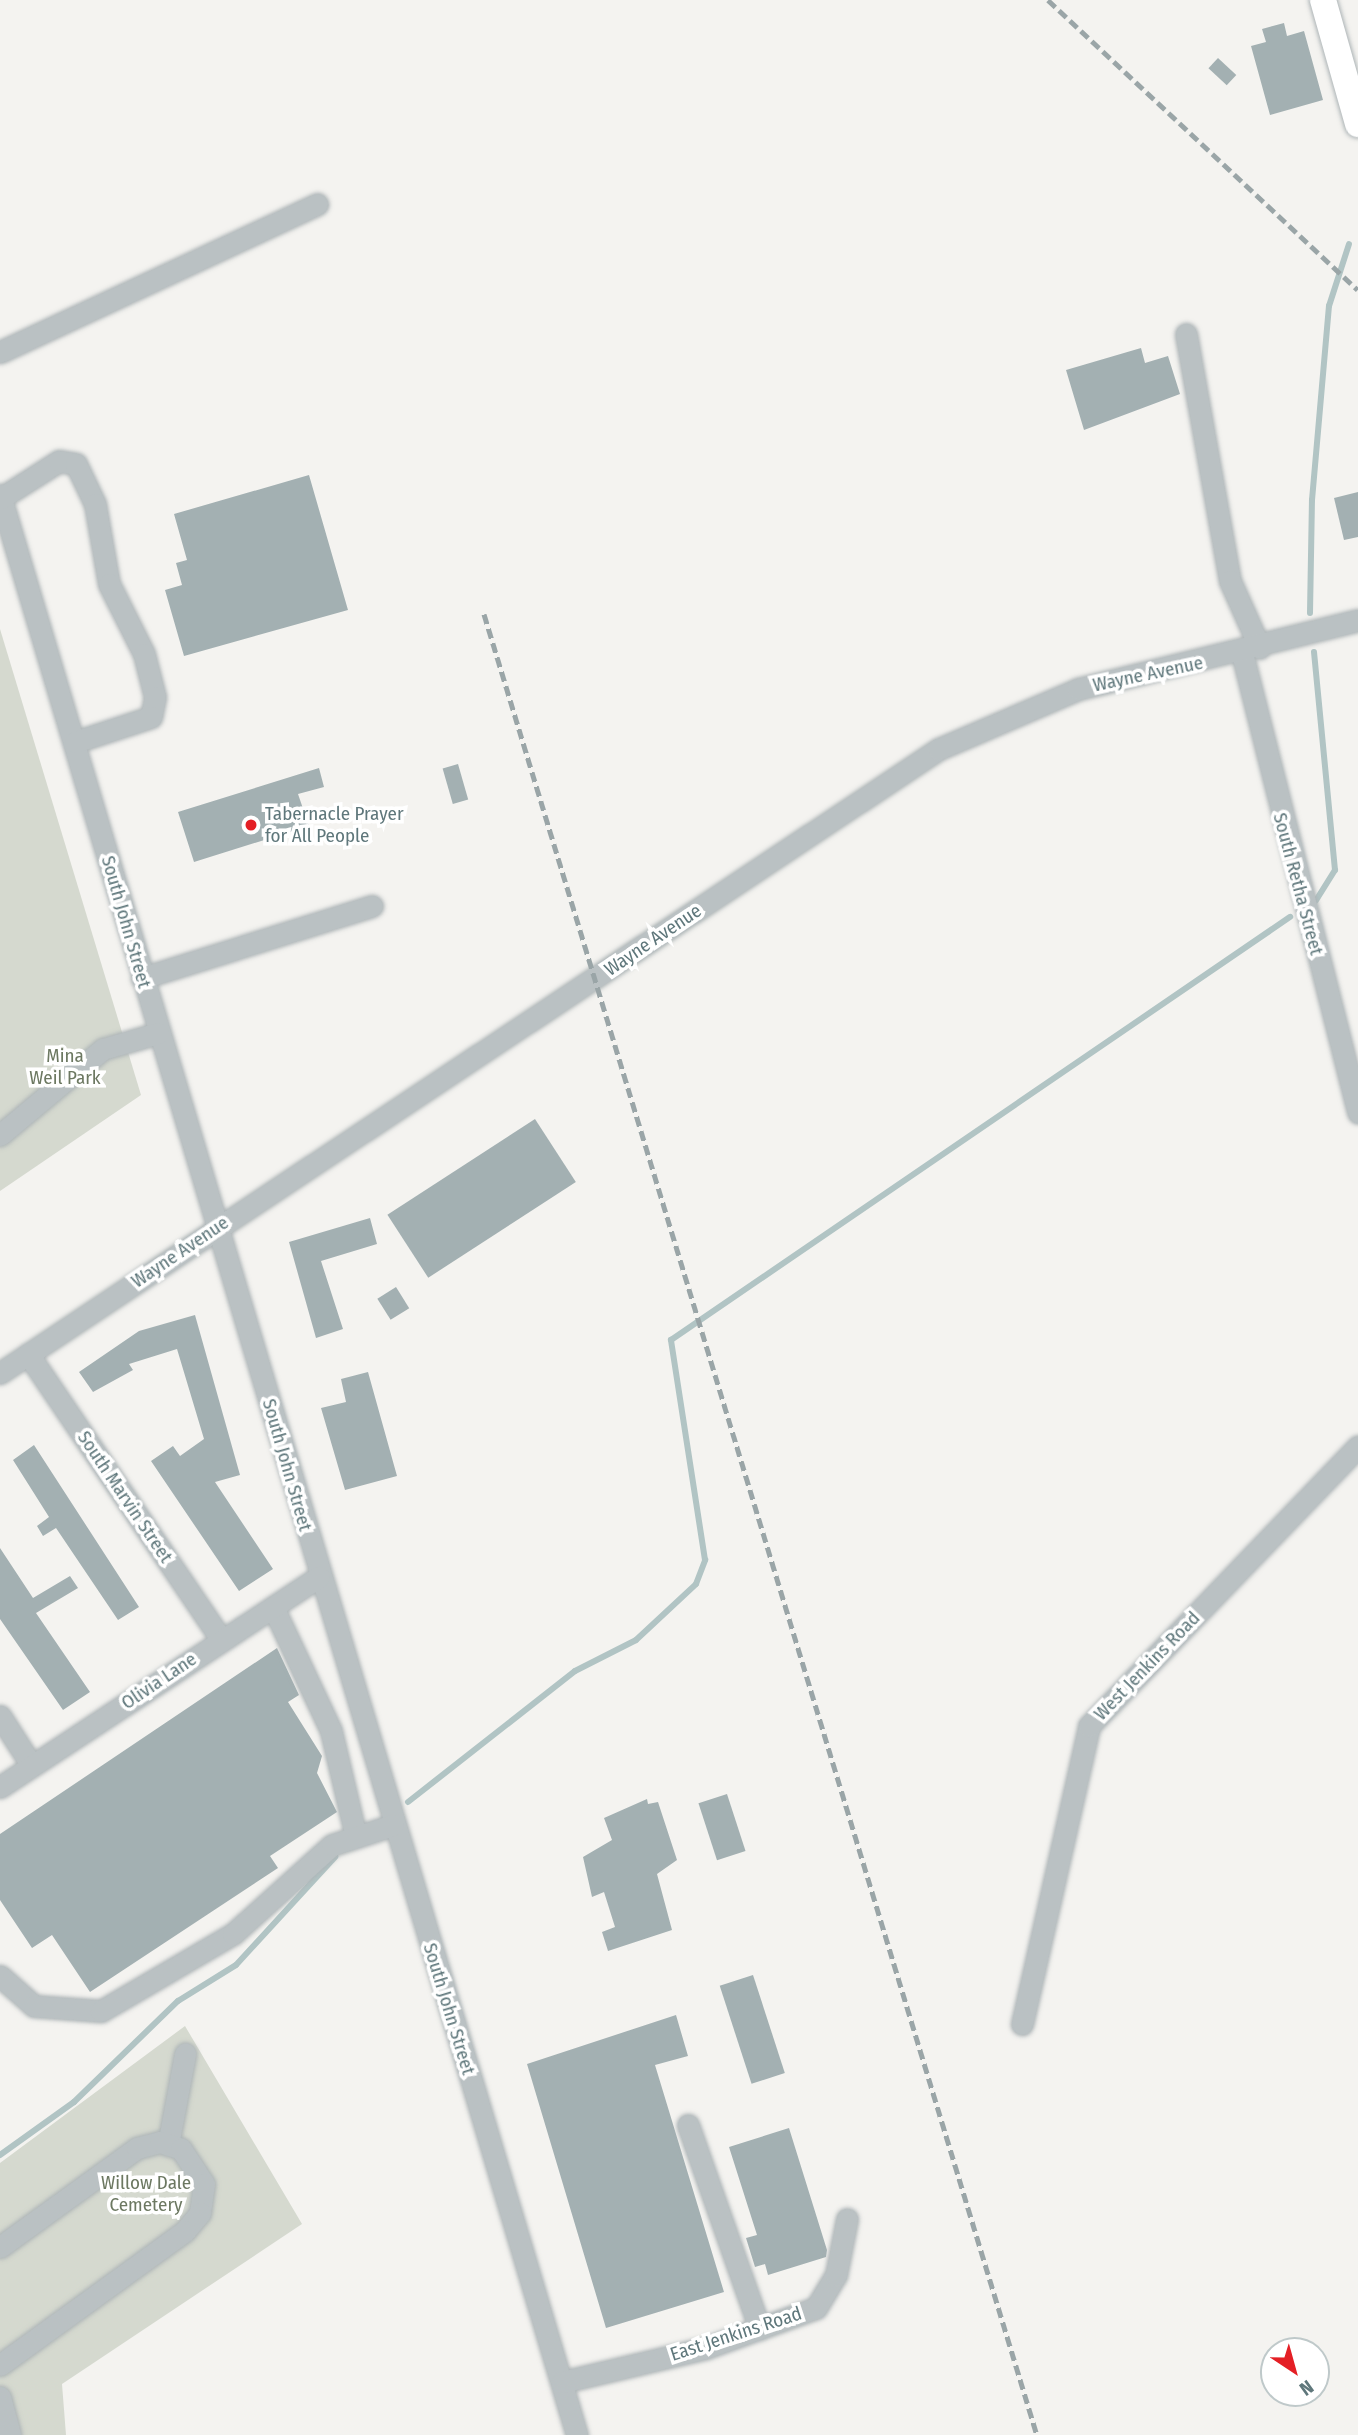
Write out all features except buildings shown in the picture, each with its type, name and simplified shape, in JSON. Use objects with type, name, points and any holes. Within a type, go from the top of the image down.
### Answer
[{"type":"main road","points":[[1323,0],[1358,124]]},
{"type":"street","points":[[0,352],[317,204]]},
{"type":"street","name":"South Retha Street","points":[[1186,334],[1230,581],[1251,650],[1358,1111]]},
{"type":"street","points":[[1,496],[59,461],[76,464],[95,504],[109,584],[144,654],[155,697],[151,717],[75,742]]},
{"type":"street","name":"South John Street","points":[[1,496],[158,1033],[219,1226],[319,1577],[577,2435]]},
{"type":"street","name":"Wayne Avenue","points":[[0,1373],[939,749],[1079,689],[1251,650],[1358,621]]},
{"type":"street","points":[[142,978],[372,906]]},
{"type":"street","points":[[0,1135],[103,1049],[158,1033]]},
{"type":"street","name":"South Marvin Street","points":[[28,1354],[221,1639]]},
{"type":"street","name":"West Jenkins Road","points":[[1023,2024],[1089,1726],[1358,1446]]},
{"type":"street","name":"Olivia Lane","points":[[0,1787],[319,1577]]},
{"type":"street","points":[[273,1607],[331,1731],[356,1838]]},
{"type":"street","points":[[0,1716],[32,1766]]},
{"type":"street","points":[[0,1976],[34,2006],[101,2011],[233,1934],[332,1845],[393,1825]]},
{"type":"street","points":[[168,2145],[185,2054]]},
{"type":"street","points":[[688,2125],[760,2329]]},
{"type":"street","points":[[0,2247],[137,2148],[168,2145],[196,2167],[204,2184],[201,2213],[185,2231],[0,2365]]},
{"type":"street","name":"East Jenkins Road","points":[[562,2382],[760,2329],[816,2308],[836,2275],[848,2219]]},
{"type":"street","points":[[0,2396],[10,2435]]},
{"type":"green space","name":"Mina Weil Park","points":[[0,629],[141,1095],[0,1191]]},
{"type":"green space","name":"Willow Dale Cemetery","points":[[185,2026],[302,2224],[62,2384],[66,2435],[0,2435],[0,2163]]},
{"type":"waterway","points":[[1310,613],[1312,500],[1329,306],[1349,244]]},
{"type":"waterway","points":[[1314,652],[1335,870],[1316,900]]},
{"type":"waterway","points":[[408,1802],[575,1671],[636,1640],[696,1584],[705,1560],[671,1340],[1290,917]]},
{"type":"waterway","points":[[0,2155],[74,2102],[178,2001],[236,1965],[335,1857]]},
{"type":"railway","points":[[1048,0],[1358,290]]},
{"type":"railway","points":[[484,614],[1037,2435]]},
{"type":"place","name":"Tabernacle Prayer for All People","points":[[251,825]]}]
